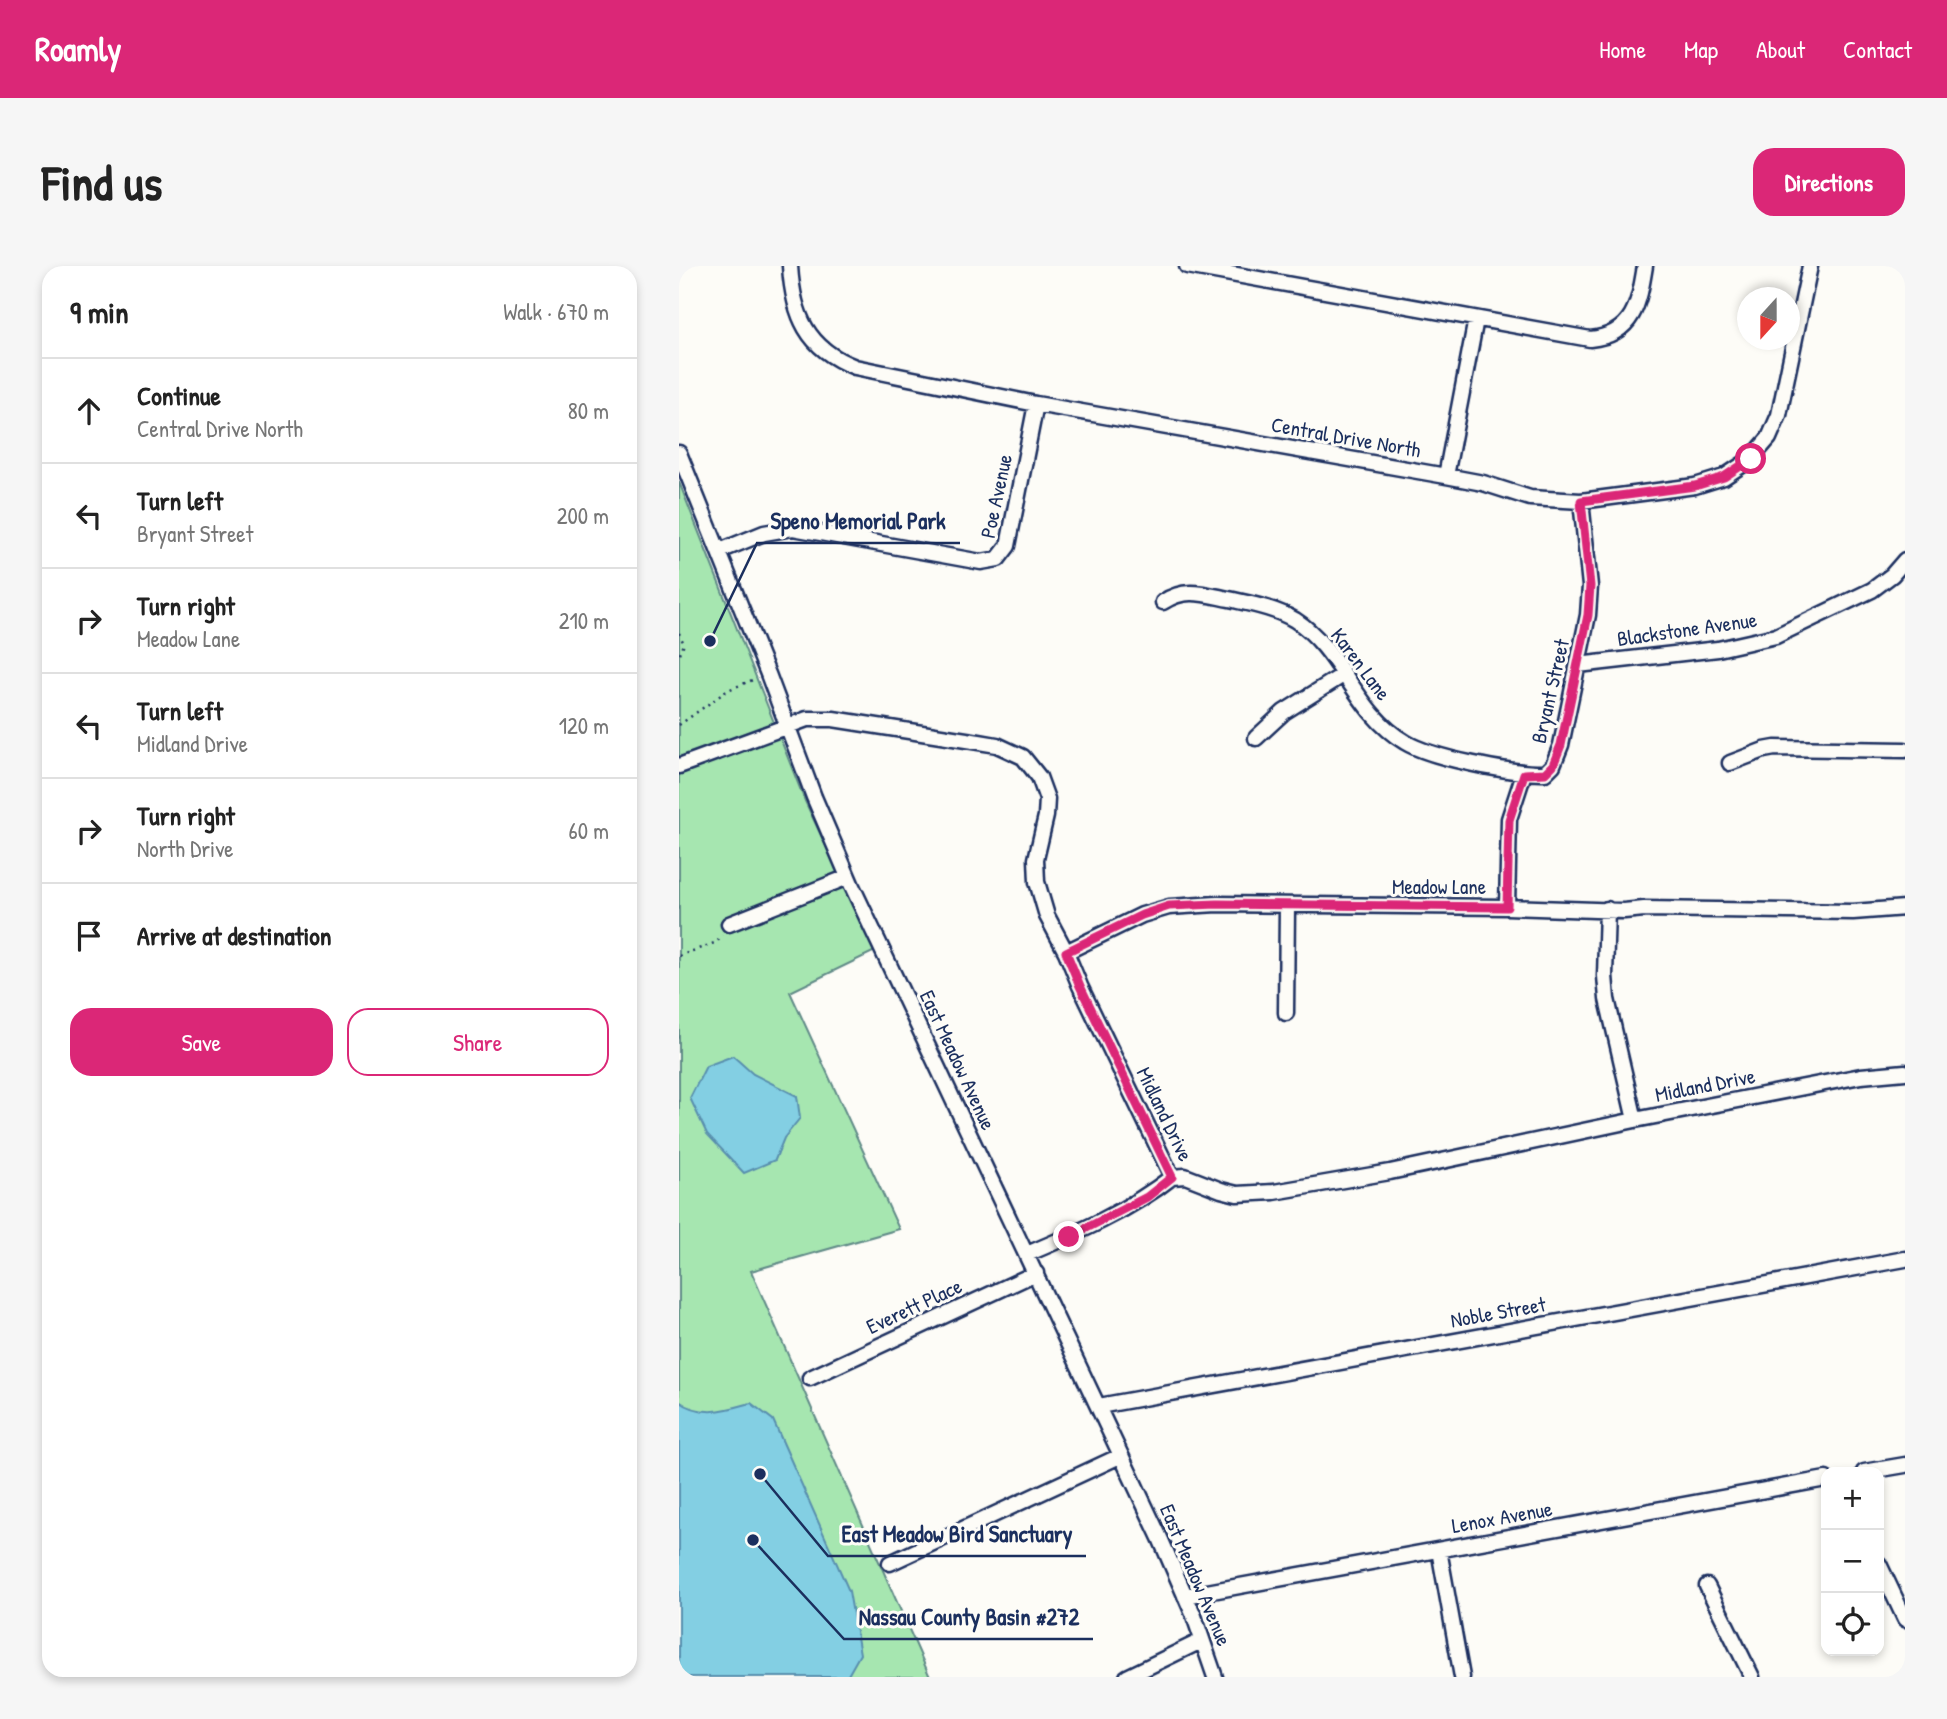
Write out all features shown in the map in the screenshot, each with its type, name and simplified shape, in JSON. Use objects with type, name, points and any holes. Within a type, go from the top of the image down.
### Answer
[{"type":"street","name":"Central Drive North","points":[[790,266],[794,303],[803,326],[820,347],[837,360],[855,367],[1036,404],[1483,483],[1530,498],[1581,501],[1695,486],[1724,477],[1751,459],[1769,438],[1779,415],[1810,266]]},
{"type":"street","points":[[1187,266],[1581,339],[1607,337],[1623,326],[1634,312],[1645,266]]},
{"type":"street","points":[[1446,476],[1476,319]]},
{"type":"street","name":"Poe Avenue","points":[[720,551],[764,533],[793,528],[973,561],[995,561],[1004,554],[1008,546],[1036,404]]},
{"type":"street","name":"East Meadow Avenue","points":[[679,453],[848,877],[1099,1406],[1185,1596],[1215,1677]]},
{"type":"street","name":"Bryant Street","points":[[1524,774],[1545,773],[1553,765],[1561,745],[1578,666],[1588,615],[1590,586],[1581,501]]},
{"type":"street","name":"Blackstone Avenue","points":[[1578,666],[1718,649],[1776,636],[1872,590],[1892,575],[1905,560]]},
{"type":"street","name":"Karen Lane","points":[[1163,602],[1180,593],[1199,593],[1277,611],[1308,630],[1320,641],[1364,706],[1405,743],[1435,754],[1524,774]]},
{"type":"street","points":[[1256,738],[1284,712],[1343,675]]},
{"type":"street","name":"Midland Drive","points":[[679,766],[807,719],[833,719],[997,745],[1023,757],[1039,777],[1047,799],[1036,859],[1037,882],[1047,916],[1172,1177],[1185,1176],[1237,1194],[1274,1192],[1390,1172],[1861,1076],[1905,1072]]},
{"type":"street","points":[[1730,763],[1775,748],[1905,750]]},
{"type":"street","points":[[1507,907],[1509,820],[1524,774]]},
{"type":"street","points":[[729,924],[848,877]]},
{"type":"street","name":"Meadow Lane","points":[[1066,952],[1142,915],[1169,906],[1217,904],[1853,912],[1905,908]]},
{"type":"street","points":[[1286,1013],[1287,906]]},
{"type":"street","points":[[1607,909],[1607,999],[1635,1120]]},
{"type":"street","points":[[1027,1255],[1147,1197],[1172,1177]]},
{"type":"street","name":"Noble Street","points":[[1099,1406],[1905,1259]]},
{"type":"street","name":"Everett Place","points":[[810,1378],[1036,1273]]},
{"type":"street","points":[[890,1563],[1120,1456]]},
{"type":"street","points":[[1884,1469],[1905,1465]]},
{"type":"street","name":"Lenox Avenue","points":[[1185,1596],[1821,1480]]},
{"type":"street","points":[[1439,1550],[1462,1677]]},
{"type":"street","points":[[1884,1575],[1905,1619]]},
{"type":"street","points":[[1707,1586],[1752,1677]]},
{"type":"street","points":[[1127,1677],[1201,1641]]},
{"type":"path","points":[[679,634],[684,644],[679,656]]},
{"type":"path","points":[[679,725],[728,690],[768,674]]},
{"type":"path","points":[[679,956],[717,942],[729,924]]},
{"type":"green space","points":[[679,482],[805,801],[875,951],[790,992],[899,1229],[751,1271],[930,1677],[679,1677]]},
{"type":"water","points":[[733,1056],[753,1074],[797,1096],[800,1118],[784,1138],[775,1160],[744,1173],[707,1134],[690,1098],[706,1066]]},
{"type":"water","points":[[679,1401],[705,1411],[751,1403],[773,1420],[849,1591],[860,1654],[847,1677],[679,1677]]},
{"type":"place","name":"Speno Memorial Park","points":[[710,641]]},
{"type":"place","name":"East Meadow Bird Sanctuary","points":[[760,1474]]},
{"type":"place","name":"Nassau County Basin #272","points":[[753,1540]]},
{"type":"route","points":[[1069,1237],[1147,1197],[1172,1177],[1066,952],[1142,915],[1169,906],[1217,904],[1507,907],[1509,820],[1524,774],[1545,773],[1553,765],[1561,745],[1588,615],[1590,586],[1581,501],[1695,486],[1724,477],[1751,459]]}]
